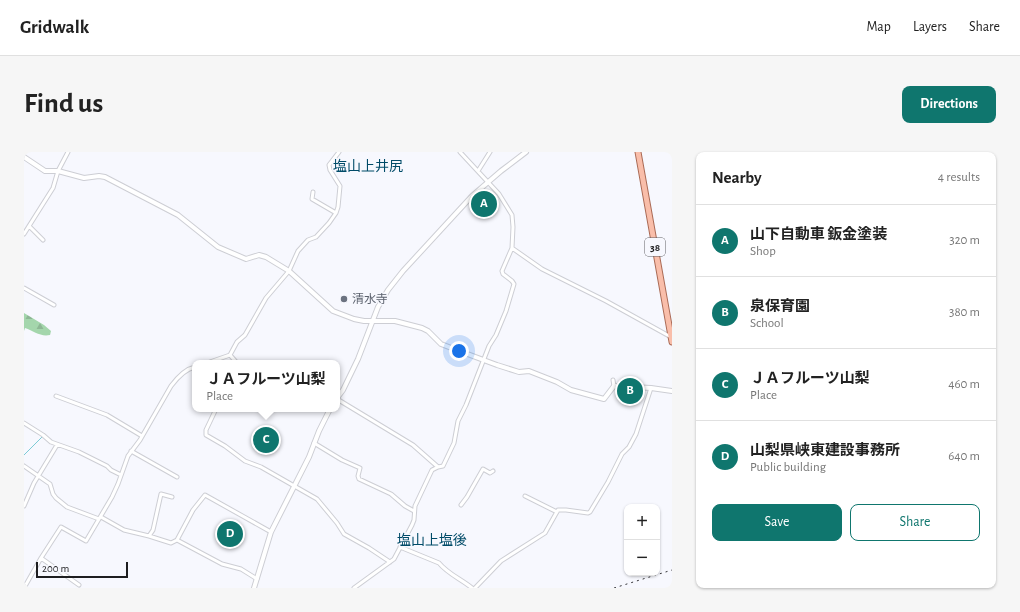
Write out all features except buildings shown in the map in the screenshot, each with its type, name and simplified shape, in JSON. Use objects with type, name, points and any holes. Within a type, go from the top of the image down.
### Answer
[{"type":"main road","name":"38","points":[[638,152],[672,340]]},
{"type":"street","points":[[24,234],[53,188],[58,171],[68,152]]},
{"type":"street","points":[[216,360],[230,355],[237,342],[245,335],[266,298],[289,271],[298,251],[308,240],[316,237],[336,213],[340,186],[330,170],[329,165],[339,152]]},
{"type":"street","points":[[354,588],[394,558],[414,520],[414,511],[432,470],[443,466],[454,446],[458,421],[466,405],[489,346],[496,335],[506,311],[514,284],[503,274],[502,271],[512,248],[512,215],[499,194],[463,157],[460,152]]},
{"type":"street","points":[[478,171],[490,152]]},
{"type":"street","points":[[340,393],[355,365],[380,302],[403,270],[472,196],[487,182],[526,152]]},
{"type":"street","points":[[24,157],[42,170],[58,171],[84,178],[105,177],[178,216],[218,246],[246,259],[262,256],[289,271],[333,311],[354,319],[372,322],[395,321],[422,328],[428,331],[445,346],[484,361],[519,372],[529,371],[571,390],[604,399],[614,386],[613,380]]},
{"type":"street","points":[[313,192],[312,199],[336,213]]},
{"type":"street","points":[[29,226],[43,240]]},
{"type":"street","points":[[512,248],[542,269],[606,301],[672,340]]},
{"type":"street","points":[[24,288],[54,306]]},
{"type":"street","points":[[230,355],[234,360]]},
{"type":"street","points":[[24,588],[61,527],[86,541],[118,484],[128,456],[142,436],[171,386],[181,375],[192,368]]},
{"type":"street","points":[[614,386],[672,391]]},
{"type":"street","points":[[400,547],[439,562],[449,572],[474,588],[501,561],[545,533],[557,512],[561,510],[584,513],[590,512],[608,482],[622,454],[629,447],[636,434],[651,388]]},
{"type":"street","points":[[56,396],[107,415],[142,436]]},
{"type":"street","points":[[340,401],[413,445],[438,467]]},
{"type":"street","points":[[215,412],[206,430],[206,435],[225,446],[245,461],[261,467],[306,492],[322,503],[344,534],[390,562]]},
{"type":"street","points":[[254,588],[271,532],[309,457],[319,430],[328,412]]},
{"type":"street","points":[[24,423],[57,445],[79,452],[121,475]]},
{"type":"street","points":[[314,443],[342,460],[360,468],[358,476],[359,479],[392,494],[405,506],[414,511]]},
{"type":"street","points":[[24,506],[44,464],[57,445]]},
{"type":"street","points":[[131,452],[177,477]]},
{"type":"street","points":[[24,466],[50,484],[53,494],[67,507],[100,518],[124,530],[171,543],[177,540],[193,510],[206,495],[271,532]]},
{"type":"street","points":[[461,505],[483,469],[490,473],[493,471]]},
{"type":"street","points":[[149,536],[153,530],[161,494],[172,497]]},
{"type":"street","points":[[525,496],[557,512]]},
{"type":"street","points":[[177,540],[222,564],[241,569],[257,579]]},
{"type":"street","points":[[41,558],[79,585]]},
{"type":"green space","points":[[24,313],[44,325],[51,331],[50,335],[40,334],[25,328],[24,331]]},
{"type":"waterway","points":[[24,455],[42,437]]},
{"type":"railway","points":[[614,588],[672,570]]},
{"type":"place","name":"山下自動車 鈑金塗装","points":[[484,204]]},
{"type":"place","name":"清水寺","points":[[344,299]]},
{"type":"place","name":"泉保育園","points":[[630,391]]},
{"type":"place","name":"ＪＡフルーツ山梨","points":[[266,440]]},
{"type":"place","name":"山梨県峡東建設事務所","points":[[230,534]]},
{"type":"district","name":"塩山上井尻","points":[[368,166]]},
{"type":"district","name":"塩山上塩後","points":[[432,540]]}]
